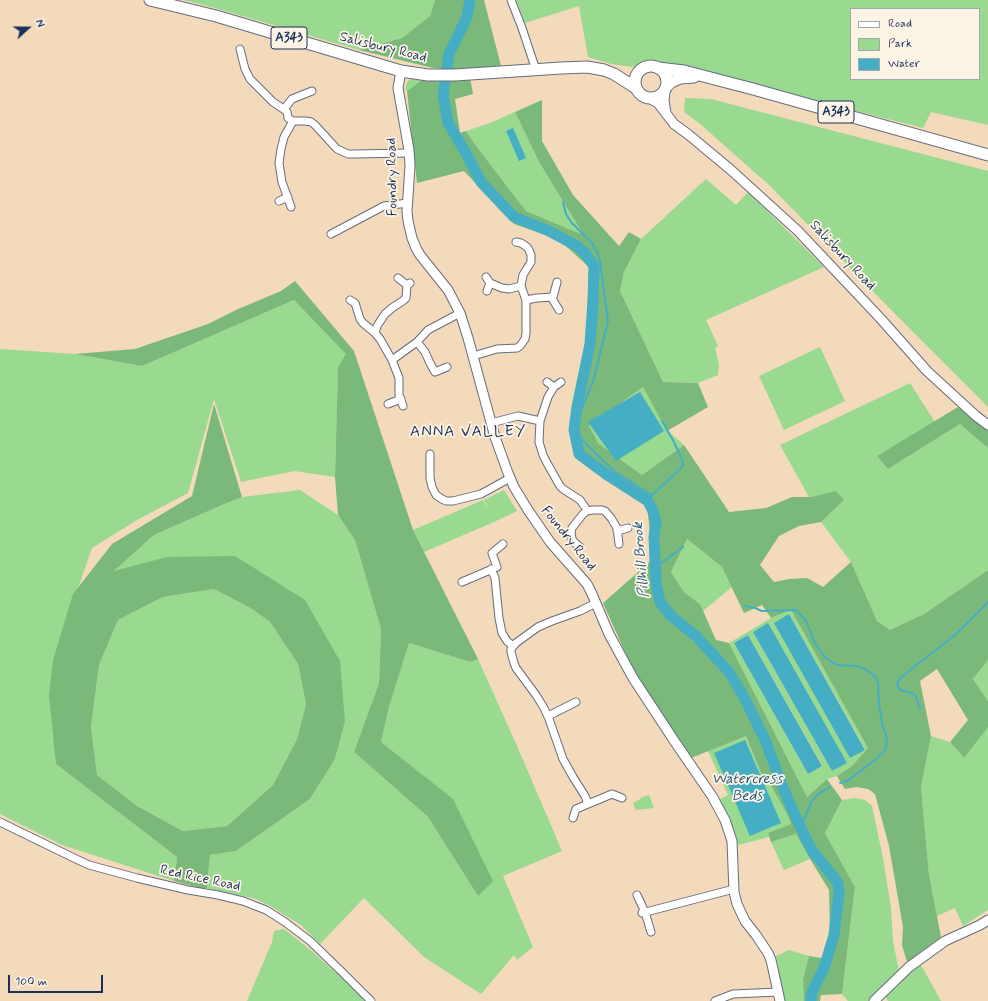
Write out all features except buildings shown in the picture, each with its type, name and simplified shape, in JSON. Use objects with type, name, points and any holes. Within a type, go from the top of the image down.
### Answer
[{"type":"main road","name":"Salisbury Road","points":[[150,0],[216,16],[401,72],[428,75],[455,75],[587,67],[604,70],[614,74],[636,88]]},
{"type":"main road","points":[[648,66],[653,66],[658,68],[664,74],[666,78],[665,89],[661,95],[651,99],[641,95],[636,88],[635,79],[639,71],[648,66]]},
{"type":"main road","name":"A343","points":[[658,68],[684,71],[809,104],[988,155]]},
{"type":"main road","name":"Salisbury Road","points":[[614,74],[629,75],[639,71]]},
{"type":"main road","name":"A343","points":[[665,89],[671,82],[680,78],[707,78]]},
{"type":"street","points":[[511,0],[536,70]]},
{"type":"street","points":[[240,49],[245,69],[250,79],[273,102],[287,112],[288,118],[293,121],[311,122],[337,149],[348,154],[409,153]]},
{"type":"street","name":"Foundry Road","points":[[401,72],[398,88],[409,153],[408,220],[412,238],[420,255],[448,290],[460,313],[500,453],[510,478],[528,510],[556,550],[587,584],[609,634],[633,678],[712,796],[725,820],[730,834],[732,847],[734,889],[737,904],[742,916],[768,953],[779,996]]},
{"type":"street","points":[[665,89],[664,102],[667,116]]},
{"type":"street","points":[[284,109],[292,99],[312,91]]},
{"type":"street","name":"Salisbury Road","points":[[651,99],[658,103],[674,124],[689,134],[731,170],[798,231],[881,319],[927,371],[976,416],[988,425]]},
{"type":"street","points":[[291,207],[281,177],[279,156],[284,137],[293,121]]},
{"type":"street","points":[[279,200],[288,197]]},
{"type":"street","points":[[331,234],[384,206],[408,203]]},
{"type":"street","points":[[473,356],[497,349],[517,348],[525,340],[526,300],[521,286],[523,276],[531,262],[531,255],[529,250],[530,245],[516,242]]},
{"type":"street","points":[[375,333],[377,326],[385,314],[406,298],[409,283],[398,278]]},
{"type":"street","points":[[487,291],[488,280],[504,289],[521,286]]},
{"type":"street","points":[[557,282],[553,300],[560,310]]},
{"type":"street","points":[[526,300],[553,297]]},
{"type":"street","points":[[350,300],[355,303],[360,319],[363,323],[380,339],[392,360],[399,378],[399,390],[402,403],[388,404]]},
{"type":"street","points":[[392,360],[417,342],[428,330],[460,313]]},
{"type":"street","points":[[417,342],[425,352],[435,376],[447,367]]},
{"type":"street","points":[[547,382],[554,387]]},
{"type":"street","points":[[561,382],[554,387],[548,397],[540,421],[540,442],[543,455],[560,486],[580,500],[587,511]]},
{"type":"street","points":[[491,423],[518,416],[540,421]]},
{"type":"street","points":[[430,454],[426,464],[434,490],[439,497],[446,501],[453,501],[480,494],[510,478]]},
{"type":"street","points":[[580,546],[569,538],[572,528],[587,511],[597,509],[605,511],[615,523],[619,544]]},
{"type":"street","points":[[617,531],[628,528]]},
{"type":"street","points":[[462,582],[497,566],[492,553],[503,544]]},
{"type":"street","points":[[491,569],[495,578],[502,633],[513,646]]},
{"type":"street","points":[[588,804],[585,796],[560,753],[548,716],[536,695],[516,668],[511,652],[516,643],[545,624],[580,611],[596,603]]},
{"type":"street","points":[[548,716],[570,709],[576,702]]},
{"type":"street","points":[[571,774],[578,770]]},
{"type":"street","points":[[573,818],[576,809],[612,794],[622,798]]},
{"type":"street","name":"Red Rice Road","points":[[0,822],[89,865],[188,890],[243,901],[266,910],[310,941],[371,1001]]},
{"type":"street","points":[[644,912],[734,889]]},
{"type":"street","points":[[637,895],[651,932]]},
{"type":"street","points":[[874,1001],[909,967],[945,941],[988,920]]},
{"type":"street","points":[[715,1001],[733,994],[762,993],[779,996]]},
{"type":"green space","points":[[183,0],[435,0],[430,16],[402,38],[359,50]]},
{"type":"green space","points":[[435,0],[484,0],[501,66],[466,71],[433,68],[359,50],[402,38],[430,16]]},
{"type":"green space","points":[[516,0],[988,0],[988,125],[931,112],[923,128],[682,67],[655,62],[632,67],[611,64],[588,57],[579,6],[525,23]]},
{"type":"green space","points":[[415,77],[423,79],[407,91],[405,90],[407,82]]},
{"type":"green space","points":[[470,77],[473,94],[455,99],[460,133],[466,131],[526,211],[583,234],[539,162],[515,112],[542,100],[542,141],[573,195],[619,246],[629,232],[641,239],[624,272],[620,291],[663,382],[698,383],[708,407],[667,431],[643,387],[589,426],[599,444],[642,475],[684,445],[729,512],[766,508],[792,497],[812,497],[836,491],[844,500],[821,522],[799,526],[779,536],[760,565],[774,582],[807,578],[823,587],[851,562],[877,621],[890,630],[924,614],[988,570],[988,660],[973,679],[988,701],[988,727],[964,758],[950,742],[968,720],[937,669],[920,681],[931,736],[921,787],[929,875],[941,937],[907,962],[902,945],[903,927],[889,846],[875,794],[868,789],[856,787],[845,789],[837,776],[852,766],[868,748],[791,610],[771,618],[762,605],[744,613],[722,567],[687,539],[671,572],[684,592],[700,604],[716,640],[729,643],[807,797],[827,779],[842,800],[825,833],[855,887],[842,994],[821,995],[820,1001],[804,1001],[803,979],[809,956],[822,958],[830,936],[829,890],[796,834],[771,842],[768,833],[791,824],[773,789],[761,773],[746,736],[691,758],[633,670],[603,603],[653,559],[647,506],[579,456],[574,430],[586,346],[589,267],[559,240],[514,224],[464,171],[417,183],[407,91],[423,79]]},
{"type":"green space","points":[[685,98],[711,99],[988,171],[988,407],[769,185],[699,123],[684,112]]},
{"type":"green space","points":[[515,112],[539,162],[583,234],[526,211],[466,131],[490,123]]},
{"type":"green space","points":[[706,179],[736,205],[748,192],[824,267],[706,320],[718,346],[715,348],[719,365],[718,375],[698,383],[663,382],[620,291],[624,272],[641,239]]},
{"type":"green space","points":[[295,281],[354,351],[413,530],[478,659],[470,662],[409,643],[389,707],[381,742],[453,799],[493,881],[478,896],[428,817],[354,752],[379,683],[381,629],[355,540],[338,515],[335,477],[338,367],[346,354],[294,300],[142,366],[75,354],[135,349],[208,324],[236,310],[281,291]]},
{"type":"green space","points":[[294,300],[347,354],[338,368],[335,477],[294,471],[241,482],[214,399],[188,493],[137,520],[92,548],[53,660],[56,764],[177,857],[174,881],[62,845],[0,814],[0,349],[75,354],[142,366]]},
{"type":"green space","points":[[820,347],[845,401],[784,430],[759,376]]},
{"type":"green space","points":[[910,383],[935,422],[877,456],[888,469],[960,424],[988,448],[988,570],[924,614],[890,630],[877,621],[851,562],[821,522],[844,500],[809,497],[780,445]]},
{"type":"green space","points":[[643,387],[667,430],[684,445],[642,475],[599,444],[589,426]]},
{"type":"green space","points":[[214,404],[242,497],[154,535],[114,571],[167,557],[235,556],[305,600],[340,661],[345,722],[335,759],[310,799],[236,851],[210,855],[207,888],[200,888],[174,881],[177,857],[56,764],[49,695],[53,660],[73,594],[112,544],[192,496]],"holes":[[[214,589],[252,609],[270,622],[298,664],[306,704],[297,739],[273,785],[227,826],[183,831],[137,806],[97,775],[91,727],[99,665],[118,620],[163,597]]]},
{"type":"green space","points":[[958,407],[988,431],[988,448],[960,424],[888,469],[877,456]]},
{"type":"green space","points":[[300,490],[338,515],[355,540],[381,629],[379,683],[354,752],[428,817],[478,896],[453,800],[381,742],[389,707],[409,643],[470,662],[478,659],[562,851],[503,876],[533,947],[517,960],[514,955],[481,994],[424,957],[364,898],[320,944],[301,925],[256,899],[207,888],[210,855],[236,851],[310,799],[335,759],[345,722],[305,600],[113,572],[154,535],[222,505],[242,497]]},
{"type":"green space","points":[[504,490],[517,511],[424,552],[413,530],[483,500],[490,513],[484,500]]},
{"type":"green space","points":[[687,539],[722,567],[732,587],[703,611],[700,604],[684,592],[671,572]]},
{"type":"green space","points":[[214,589],[252,609],[270,622],[298,664],[306,704],[297,739],[273,785],[227,826],[183,831],[137,806],[97,775],[91,727],[99,665],[118,620],[163,597]]},
{"type":"green space","points":[[791,610],[868,748],[852,766],[837,776],[827,779],[807,797],[729,643],[771,618]],"holes":[[[789,614],[865,749],[850,758]],[[753,632],[847,763],[832,771]],[[748,635],[822,765],[808,774],[734,643]]]},
{"type":"green space","points":[[988,660],[988,701],[973,679]]},
{"type":"green space","points":[[988,726],[988,910],[963,926],[955,908],[937,916],[929,875],[921,786],[931,736],[950,742],[964,758]]},
{"type":"green space","name":"Watercress Beds","points":[[746,736],[761,773],[773,788],[791,824],[768,833],[769,837],[738,845],[729,817],[718,800],[728,795],[708,751]]},
{"type":"green space","points":[[649,795],[654,808],[636,810],[633,803],[641,799],[640,798]]},
{"type":"green space","points":[[855,798],[865,800],[872,806],[883,858],[891,908],[893,941],[899,971],[869,1001],[848,1001],[842,994],[855,887],[825,833],[842,800]]},
{"type":"green space","points":[[796,834],[810,859],[784,870],[771,842]]},
{"type":"green space","points":[[284,929],[350,985],[365,1001],[247,1001],[272,942],[274,931]]},
{"type":"green space","points":[[789,950],[809,956],[803,979],[804,1001],[784,1001],[776,956]]},
{"type":"green space","points":[[921,965],[941,1001],[888,1001],[885,996],[911,971]]},
{"type":"water","points":[[513,128],[526,158],[519,161],[506,131]]},
{"type":"water","points":[[640,392],[664,431],[616,461],[588,422]]},
{"type":"water","points":[[789,614],[865,750],[850,758],[774,623]]},
{"type":"water","points":[[768,623],[847,763],[832,771],[753,632]]},
{"type":"water","name":"Watercress Beds","points":[[748,635],[822,766],[808,774],[734,643]]},
{"type":"water","name":"Watercress Beds","points":[[745,740],[781,823],[750,836],[714,753]]},
{"type":"waterway","name":"Pillhill Brook","points":[[470,0],[467,17],[449,54],[443,95],[448,123],[481,182],[514,217],[547,230],[577,246],[585,253],[594,266],[590,344],[577,407],[574,430],[579,454],[606,474],[648,501],[656,522],[654,537],[656,583],[660,602],[671,616],[696,636],[729,672],[744,697],[766,742],[792,809],[811,849],[838,883],[839,893],[834,935],[824,968],[812,992],[811,1001]]},
{"type":"waterway","points":[[563,202],[566,214],[571,222],[592,243],[598,254],[608,321],[593,382],[576,422],[577,431],[579,437],[615,472],[652,495]]},
{"type":"waterway","points":[[648,501],[652,495],[683,465],[674,442],[662,421]]},
{"type":"waterway","points":[[656,567],[683,547]]},
{"type":"waterway","points":[[920,709],[914,694],[899,689],[897,684],[899,679],[956,634],[988,602]]},
{"type":"waterway","points":[[745,606],[762,611],[796,610],[806,621],[819,649],[831,662],[838,665],[863,668],[875,676],[878,683],[879,705],[887,742],[885,750],[849,780],[840,783]]},
{"type":"waterway","points":[[801,827],[815,797],[830,787]]},
{"type":"district","name":"ANNA VALLEY","points":[[468,433]]}]
